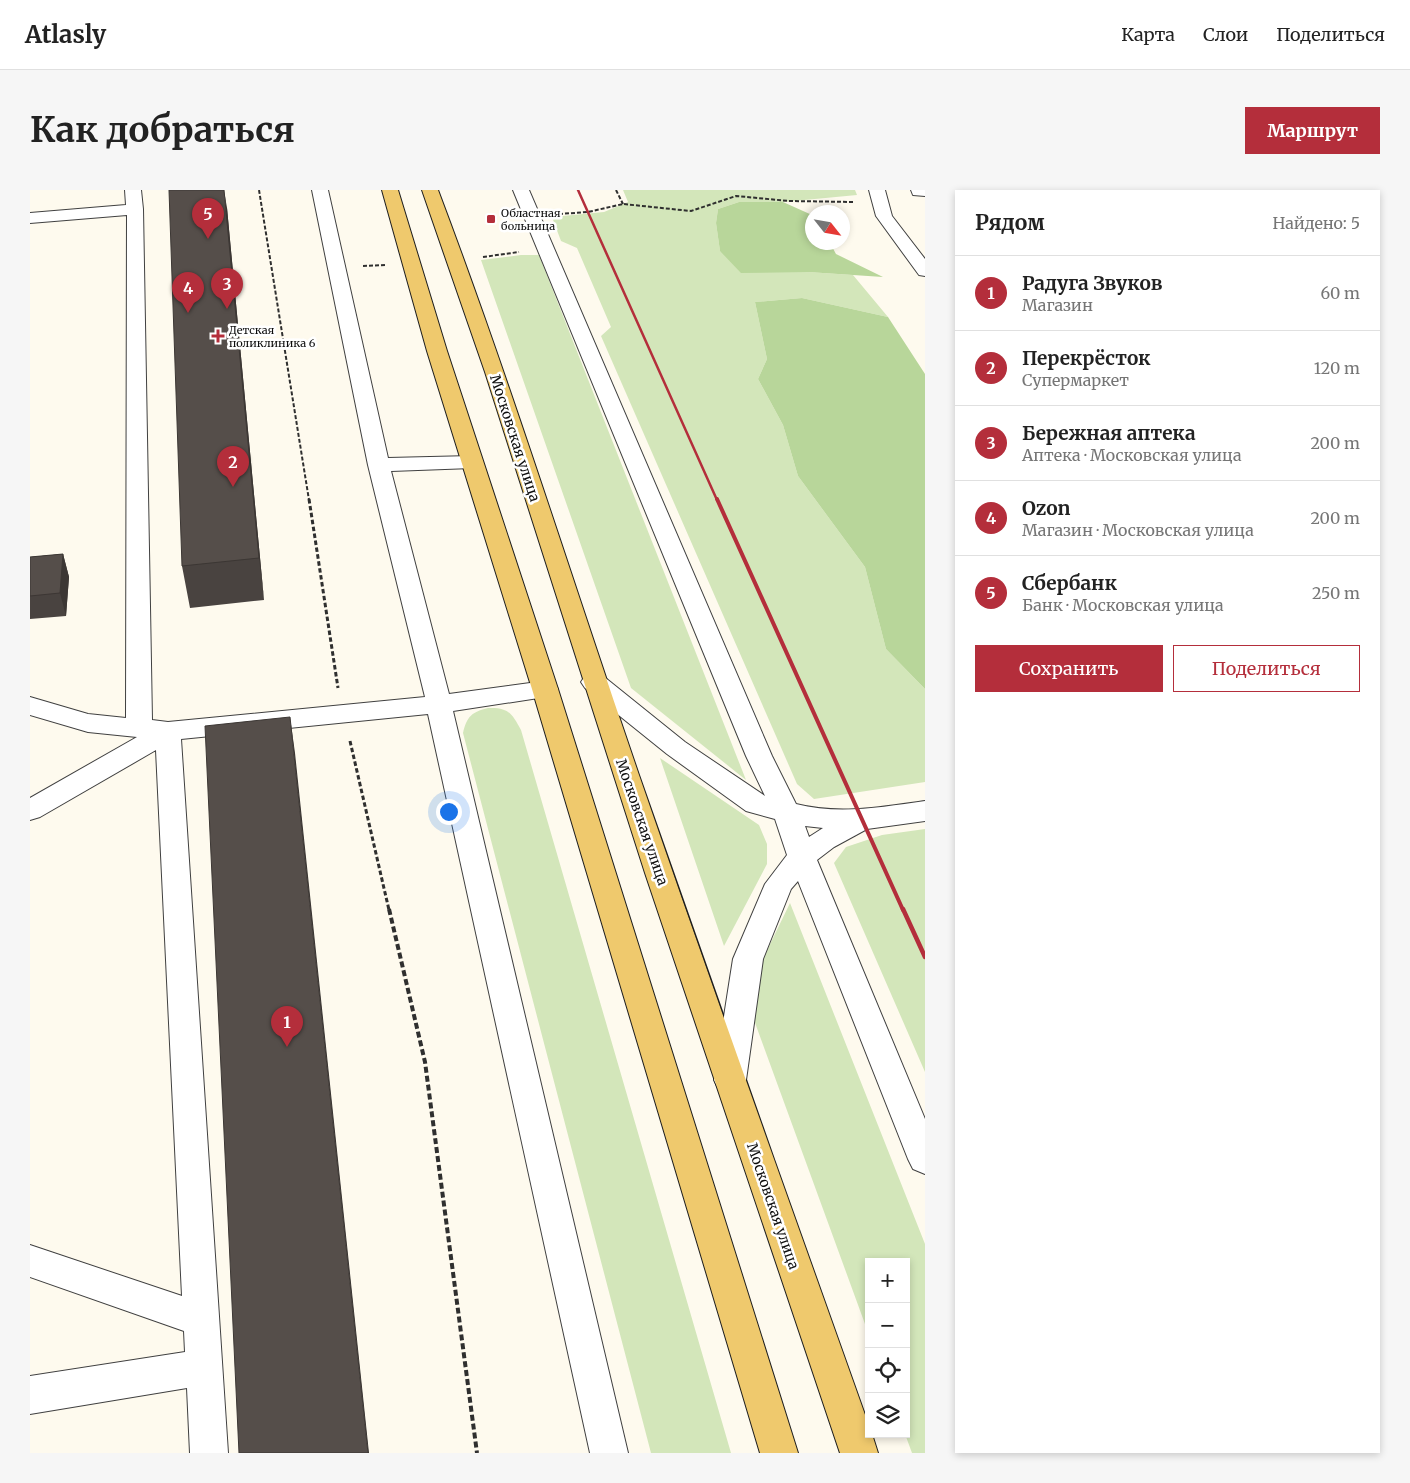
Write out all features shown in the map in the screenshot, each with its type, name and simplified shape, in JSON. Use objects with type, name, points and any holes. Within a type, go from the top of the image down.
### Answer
[{"type":"main road","points":[[390,190],[472,462],[545,689],[779,1453]]},
{"type":"main road","name":"Московская улица","points":[[430,190],[457,261],[594,682],[859,1453]]},
{"type":"street","points":[[320,190],[379,465],[439,704],[609,1453]]},
{"type":"street","points":[[521,190],[759,756],[786,812],[802,857],[925,1159]]},
{"type":"street","points":[[878,195],[884,216],[925,271]]},
{"type":"street","points":[[30,218],[134,200],[154,730],[201,1320],[209,1453]]},
{"type":"street","points":[[379,465],[472,462]]},
{"type":"street","points":[[594,682],[676,748],[756,804],[808,818],[862,820],[925,811]]},
{"type":"street","points":[[30,706],[88,723],[154,730],[439,704],[545,689]]},
{"type":"street","points":[[30,810],[154,730]]},
{"type":"street","points":[[730,1080],[748,959],[779,884],[802,857],[824,840],[862,820]]},
{"type":"street","points":[[30,1261],[201,1320]]},
{"type":"street","points":[[30,1395],[204,1367]]},
{"type":"path","points":[[259,190],[277,293],[338,689],[425,1062],[477,1453]]},
{"type":"path","points":[[616,190],[623,204]]},
{"type":"path","points":[[531,216],[588,212],[623,204],[691,211],[736,196],[789,201],[848,203],[878,195]]},
{"type":"green space","points":[[623,190],[855,190],[857,195],[783,202],[739,202],[718,209],[716,223],[720,251],[808,272],[853,275],[888,317],[802,298],[755,302],[767,359],[758,379],[783,425],[798,476],[865,567],[886,649],[925,689],[925,782],[814,799],[797,784],[601,336],[611,327],[577,248],[561,241],[552,217],[604,212],[628,202]]},
{"type":"green space","points":[[739,202],[783,202],[805,212],[805,250],[834,250],[836,254],[883,277],[808,272],[741,273],[720,251],[716,223],[718,209]]},
{"type":"green space","points":[[521,255],[539,255],[746,780],[631,688],[481,260]]},
{"type":"green space","points":[[802,298],[888,317],[925,374],[925,689],[886,649],[865,567],[798,476],[783,425],[758,379],[767,359],[755,302]]},
{"type":"green space","points":[[488,708],[505,710],[515,720],[521,730],[731,1453],[651,1453],[463,733],[466,722],[474,713]]},
{"type":"green space","points":[[660,758],[759,825],[767,844],[767,864],[724,946]]},
{"type":"green space","points":[[925,829],[925,1072],[834,863],[846,847],[882,835]]},
{"type":"green space","points":[[790,903],[925,1244],[925,1453],[912,1453],[906,1438],[910,1438],[910,1258],[865,1258],[865,1324],[754,1020],[758,969]]},
{"type":"building","points":[[169,190],[224,190],[259,558],[182,566]]},
{"type":"building","points":[[63,554],[60,593],[30,596],[30,557]]},
{"type":"building","points":[[290,717],[368,1453],[239,1453],[205,726]]},
{"type":"railway","points":[[578,190],[717,500]]},
{"type":"railway","points":[[717,499],[903,910]]},
{"type":"railway","points":[[903,909],[925,957]]},
{"type":"place","name":"Областная больница","points":[[491,219]]},
{"type":"place","name":"Сбербанк","points":[[208,239]]},
{"type":"place","name":"Бережная аптека","points":[[227,309]]},
{"type":"place","name":"Ozon","points":[[188,313]]},
{"type":"place","name":"Детская поликлиника 6","points":[[218,336]]},
{"type":"place","name":"Перекрёсток","points":[[233,487]]},
{"type":"place","name":"Радуга Звуков","points":[[287,1047]]}]
